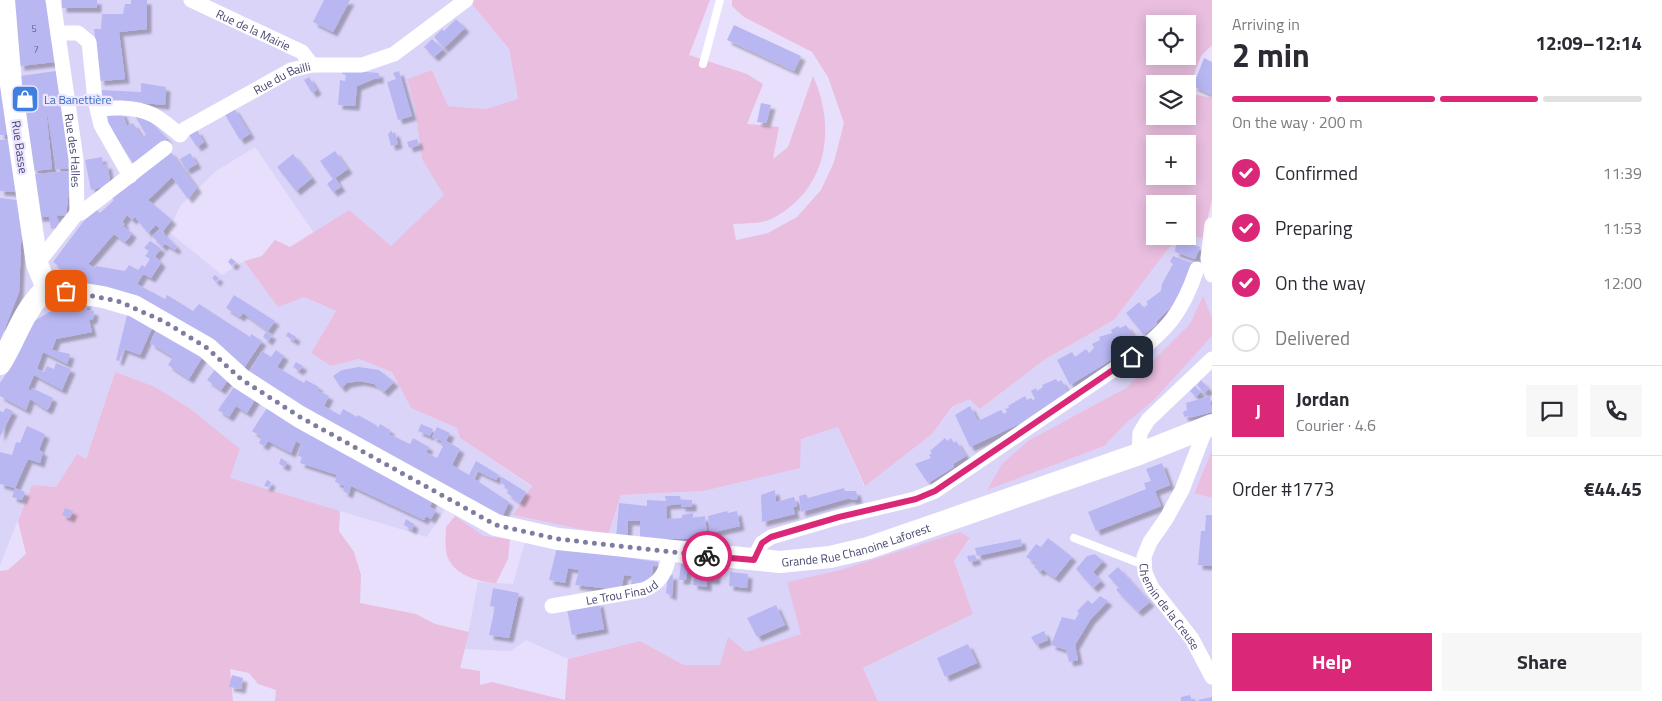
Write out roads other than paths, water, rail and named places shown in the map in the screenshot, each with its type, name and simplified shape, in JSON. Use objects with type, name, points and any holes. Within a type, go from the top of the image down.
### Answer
[{"type":"main road","name":"Rue Basse","points":[[4,0],[11,85],[37,264],[46,288]]},
{"type":"main road","name":"Grande Rue Chanoine Laforest","points":[[46,288],[104,297],[134,306],[165,322],[207,348],[241,379],[300,417],[496,525],[558,539],[754,560],[806,561],[868,548],[1139,454],[1209,427]]},
{"type":"main road","points":[[0,364],[22,319],[34,300],[46,288]]},
{"type":"street","name":"Rue des Halles","points":[[53,0],[76,159],[77,213]]},
{"type":"street","name":"Rue de la Mairie","points":[[191,0],[302,52],[312,65]]},
{"type":"street","name":"Rue du Bailli","points":[[98,111],[106,108],[140,109],[157,116],[180,135],[185,129],[291,70],[312,65],[362,65],[394,54],[466,0]]},
{"type":"street","points":[[58,33],[78,33],[89,42],[95,100],[104,131],[130,176]]},
{"type":"street","points":[[37,264],[77,213],[82,213],[164,148]]},
{"type":"street","points":[[1212,225],[1208,258],[1212,276]]},
{"type":"street","points":[[754,560],[762,543],[771,537],[839,517],[916,499],[935,491],[1132,357],[1161,334],[1175,318],[1197,269]]},
{"type":"street","points":[[1139,454],[1140,433],[1148,420],[1212,359]]},
{"type":"street","name":"Chemin de la Creuse","points":[[1209,427],[1182,490],[1166,519],[1150,542],[1144,557],[1144,565],[1152,588],[1192,639],[1212,677]]},
{"type":"street","name":"Le Trou Finaud","points":[[552,606],[643,590],[653,586],[665,572],[669,552]]},
{"type":"lane","points":[[702,64],[720,0]]},
{"type":"lane","points":[[1074,538],[1144,565]]},
{"type":"place","name":"La Banettière","points":[[25,99]]}]
